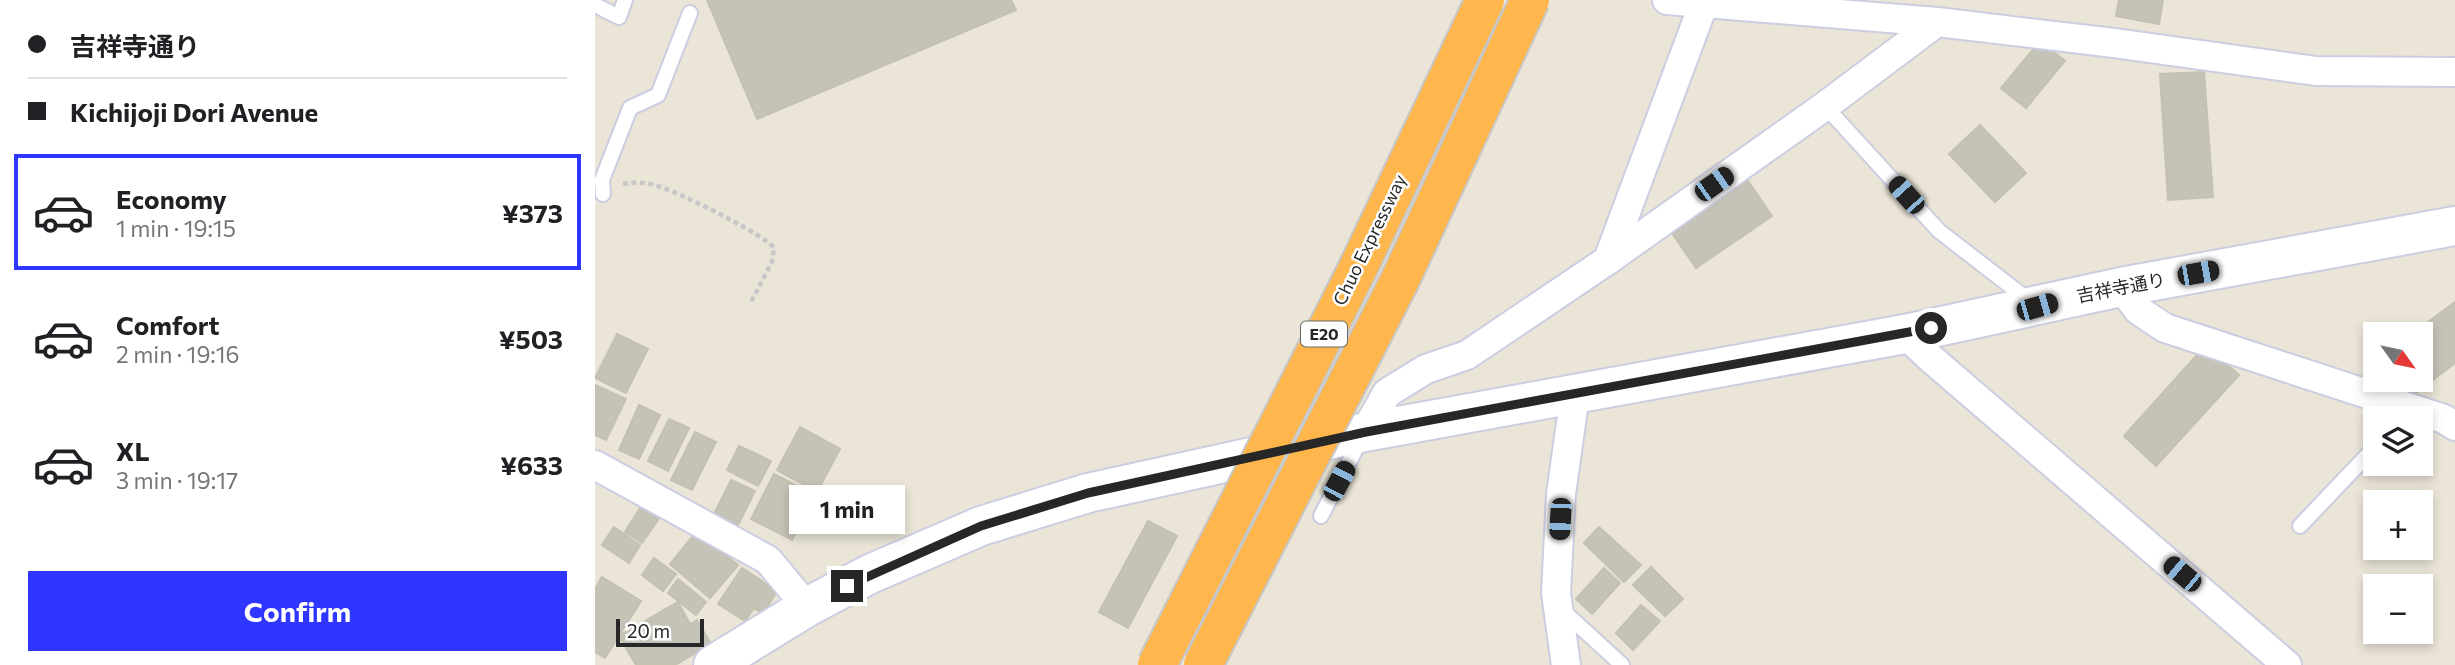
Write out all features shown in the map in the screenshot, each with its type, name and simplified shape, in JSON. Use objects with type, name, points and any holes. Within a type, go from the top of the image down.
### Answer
[{"type":"highway","name":"Chuo Expressway","points":[[1157,665],[1357,270],[1485,0]]},
{"type":"highway","name":"E20","points":[[1203,665],[1400,280],[1529,0]]},
{"type":"main road","name":"吉祥寺通り","points":[[721,663],[807,607],[870,575],[981,526],[1088,493],[1366,432],[1905,334],[2121,287],[2455,226]]},
{"type":"street","points":[[1667,0],[1919,14],[2316,71],[2455,72]]},
{"type":"street","points":[[1608,260],[1704,2]]},
{"type":"street","points":[[1366,432],[1387,393],[1426,369],[1467,355],[1608,260],[1825,106],[1919,14]]},
{"type":"street","points":[[2121,287],[2138,310],[2165,328],[2387,406]]},
{"type":"street","points":[[1905,334],[2287,665]]},
{"type":"street","points":[[1566,665],[1556,593],[1561,494],[1575,395]]},
{"type":"street","points":[[2433,417],[2444,419],[2455,426]]},
{"type":"street","points":[[595,465],[768,560],[807,607]]},
{"type":"lane","points":[[595,5],[619,17],[625,0]]},
{"type":"lane","points":[[603,194],[602,180],[629,108],[658,95],[690,13]]},
{"type":"lane","points":[[1825,106],[1939,231],[2037,307]]},
{"type":"lane","points":[[1321,516],[1366,432]]},
{"type":"lane","points":[[2300,526],[2363,460]]},
{"type":"lane","points":[[1558,607],[1622,665]]},
{"type":"path","points":[[603,194],[636,181],[657,185],[770,242],[774,248],[772,262],[750,304]]},
{"type":"building","points":[[707,0],[1011,0],[1016,10],[757,119]]},
{"type":"building","points":[[2119,0],[2163,0],[2159,24],[2116,16]]},
{"type":"building","points":[[2040,41],[2065,61],[2026,108],[2001,88]]},
{"type":"building","points":[[2204,72],[2213,197],[2168,200],[2160,74]]},
{"type":"building","points":[[1980,125],[2026,173],[1995,202],[1949,154]]},
{"type":"building","points":[[1748,181],[1772,216],[1696,268],[1672,233]]},
{"type":"building","points":[[2455,302],[2455,363],[2433,380],[2433,322],[2428,322]]},
{"type":"building","points":[[617,334],[648,349],[626,393],[595,378]]},
{"type":"building","points":[[2206,345],[2239,375],[2156,466],[2124,436]]},
{"type":"building","points":[[595,385],[626,399],[606,440],[595,435]]},
{"type":"building","points":[[639,405],[660,415],[639,459],[619,450]]},
{"type":"building","points":[[669,419],[689,428],[668,471],[648,461]]},
{"type":"building","points":[[800,427],[840,449],[817,492],[777,470]]},
{"type":"building","points":[[695,432],[716,442],[692,490],[671,480]]},
{"type":"building","points":[[739,446],[771,461],[758,486],[727,470]]},
{"type":"building","points":[[774,474],[815,495],[792,540],[751,519]]},
{"type":"building","points":[[731,480],[755,491],[737,527],[713,516]]},
{"type":"building","points":[[642,505],[660,517],[642,543],[625,532]]},
{"type":"building","points":[[1148,521],[1177,536],[1128,628],[1099,612]]},
{"type":"building","points":[[614,527],[640,545],[629,563],[602,545]]},
{"type":"building","points":[[1599,527],[1641,565],[1624,582],[1584,543]]},
{"type":"building","points":[[697,531],[738,565],[710,598],[670,564]]},
{"type":"building","points":[[654,558],[676,574],[663,591],[642,575]]},
{"type":"building","points":[[1651,567],[1683,599],[1665,616],[1633,585]]},
{"type":"building","points":[[742,568],[777,591],[763,614],[754,608],[745,621],[718,604]]},
{"type":"building","points":[[1604,568],[1620,583],[1592,614],[1576,599]]},
{"type":"building","points":[[602,577],[641,601],[605,658],[595,652],[595,589]]},
{"type":"building","points":[[678,579],[706,602],[696,615],[668,593]]},
{"type":"building","points":[[678,602],[690,624],[697,620],[711,644],[675,665],[636,665],[619,636]]},
{"type":"building","points":[[1641,605],[1660,621],[1633,650],[1616,633]]},
{"type":"route","points":[[847,586],[981,526],[1088,493],[1366,432],[1931,328]]}]
